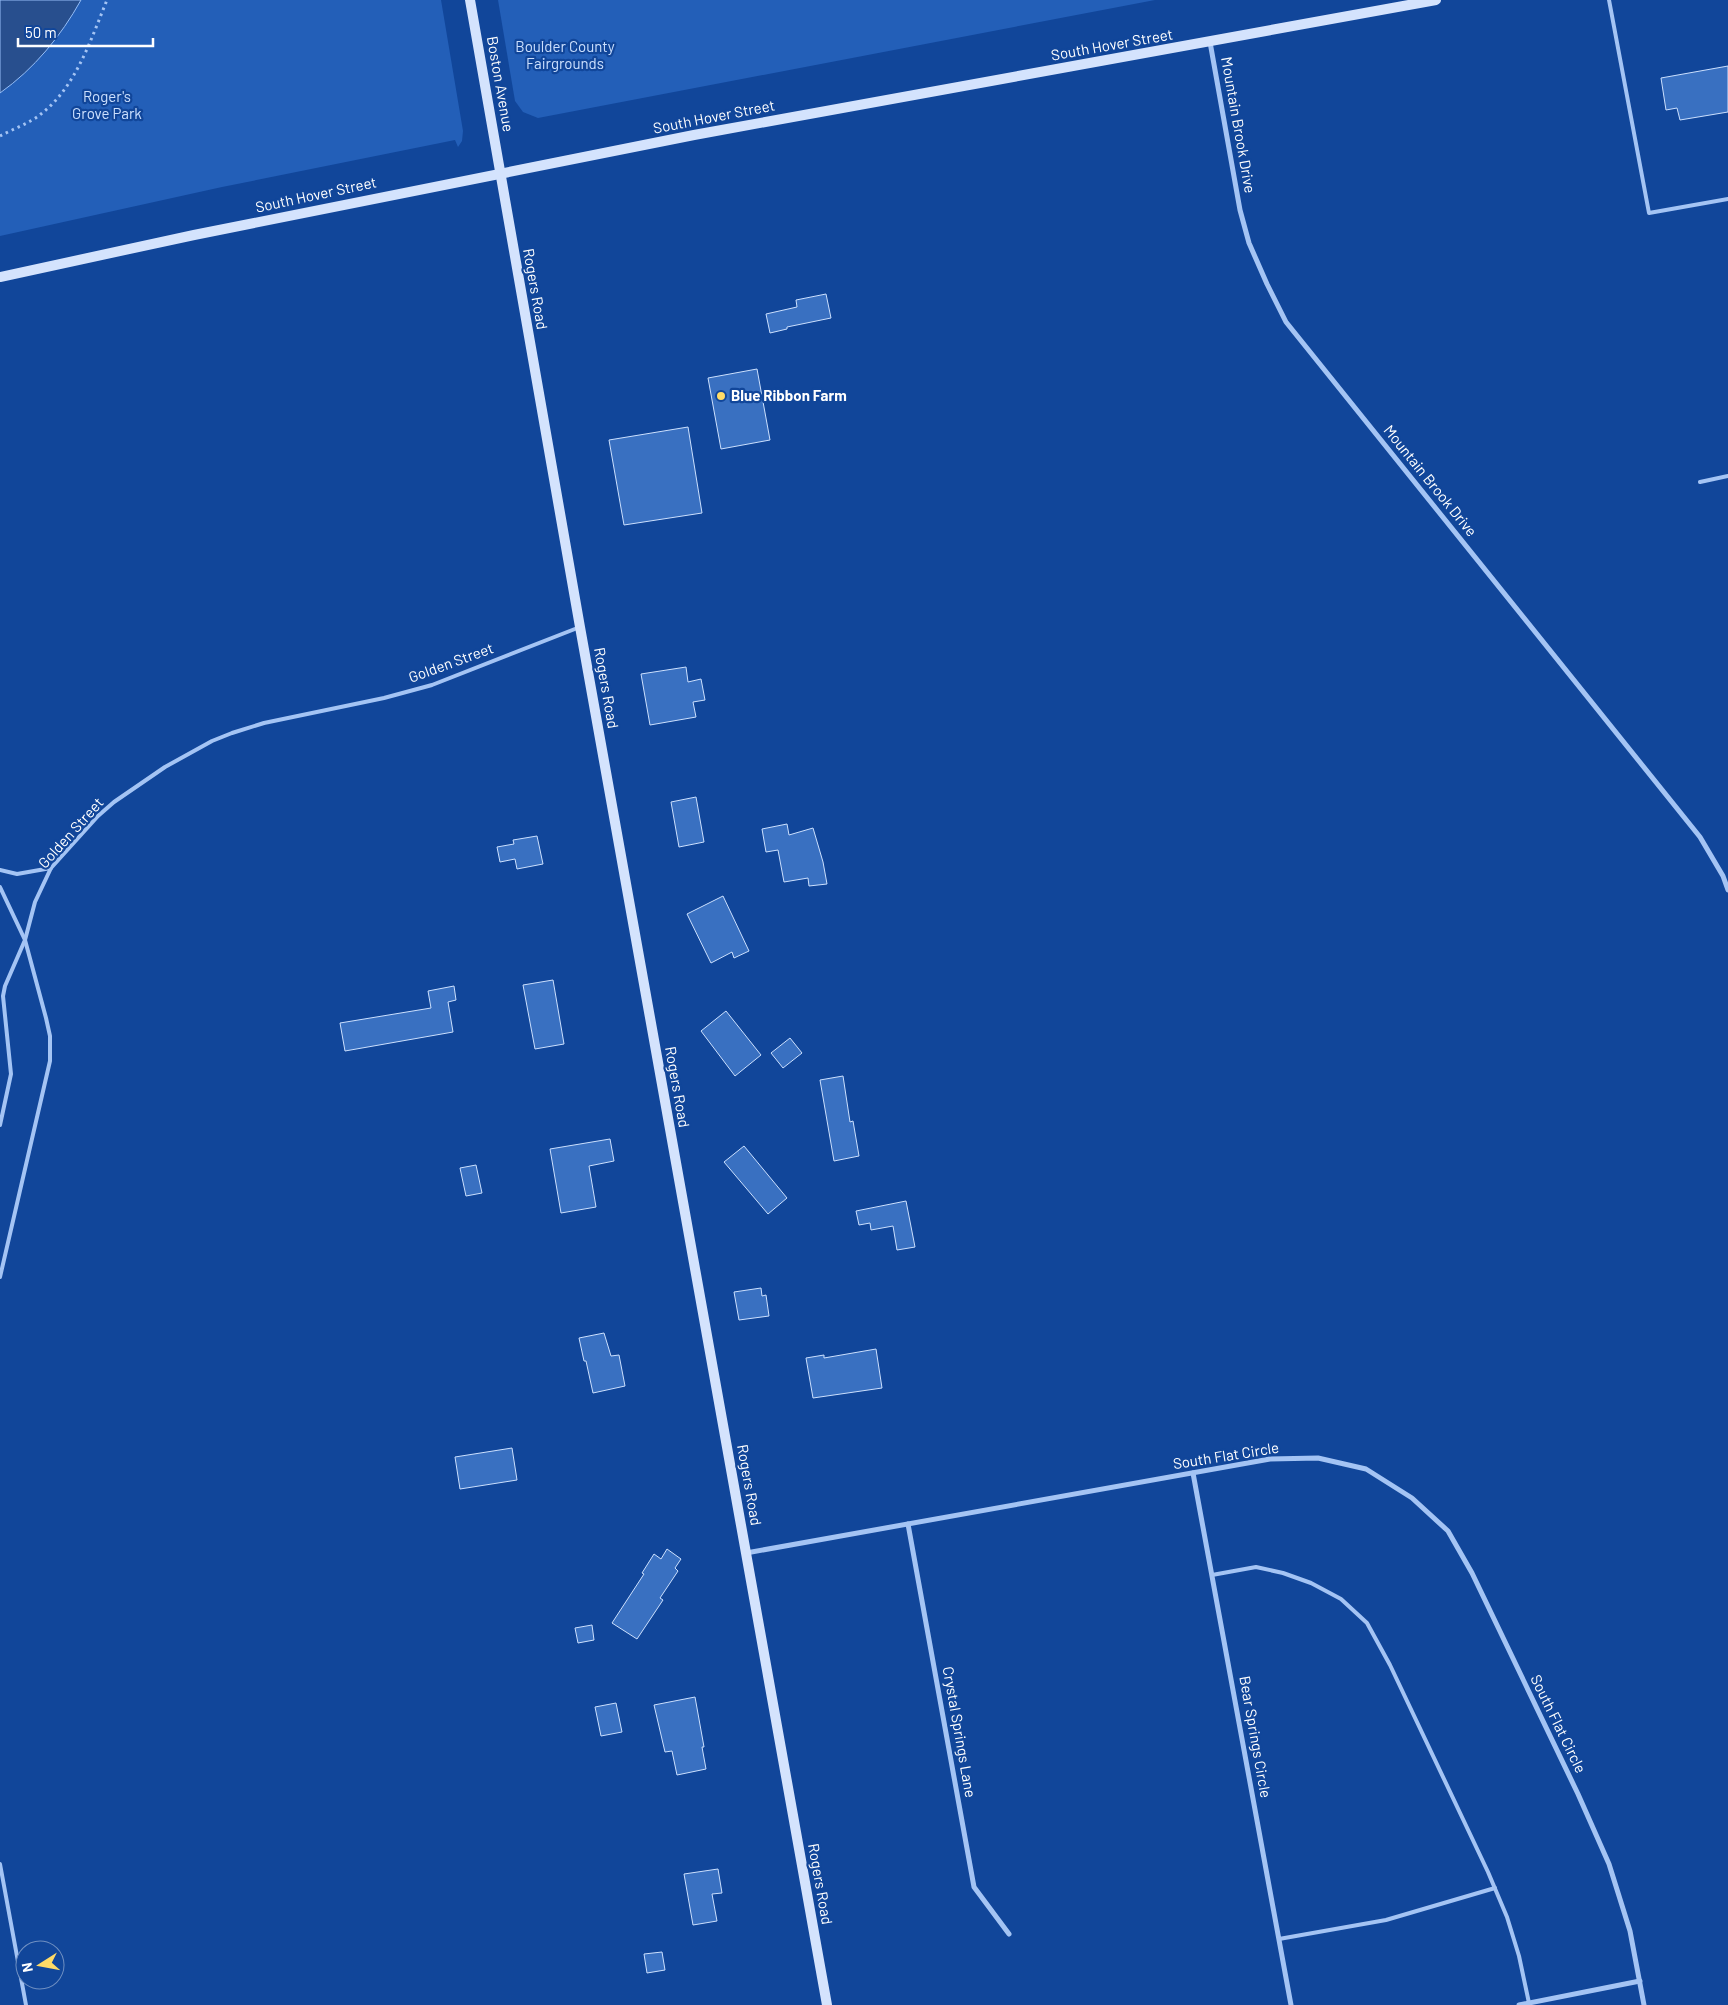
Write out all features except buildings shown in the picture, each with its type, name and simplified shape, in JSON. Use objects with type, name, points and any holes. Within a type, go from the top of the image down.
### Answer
[{"type":"street","name":"Boston Avenue","points":[[470,0],[500,173]]},
{"type":"street","name":"South Hover Street","points":[[0,276],[704,133],[1436,0]]},
{"type":"street","name":"Mountain Brook Drive","points":[[1210,42],[1243,218],[1250,243],[1267,284],[1286,322],[1700,837],[1723,876],[1728,890]]},
{"type":"street","name":"Rogers Road","points":[[500,173],[827,2005]]},
{"type":"street","name":"South Flat Circle","points":[[746,1553],[1270,1459],[1318,1458],[1366,1469],[1412,1498],[1448,1531],[1476,1582],[1578,1794],[1609,1864],[1630,1932],[1644,2005]]},
{"type":"street","name":"Bear Springs Circle","points":[[1193,1473],[1291,2005]]},
{"type":"street","name":"Crystal Springs Lane","points":[[908,1524],[974,1887],[1009,1934]]},
{"type":"street","points":[[1519,2005],[1640,1981]]},
{"type":"lane","points":[[1610,0],[1649,213],[1728,199]]},
{"type":"lane","points":[[1700,482],[1728,476]]},
{"type":"lane","name":"Golden Street","points":[[0,1277],[50,1061],[50,1036],[25,940],[35,902],[51,868],[98,816],[114,802],[158,772],[212,741],[264,723],[384,698],[432,685],[580,627]]},
{"type":"lane","points":[[0,870],[17,874],[51,868]]},
{"type":"lane","points":[[0,887],[25,940],[5,986],[3,996],[12,1074],[0,1125]]},
{"type":"lane","points":[[1212,1575],[1256,1567],[1283,1572],[1311,1583],[1341,1599],[1368,1623],[1420,1728],[1495,1888],[1514,1940],[1529,2003]]},
{"type":"lane","points":[[0,1864],[26,2005]]},
{"type":"lane","points":[[1279,1940],[1386,1920],[1495,1888]]},
{"type":"path","points":[[0,136],[41,115],[61,95],[84,53],[107,0]]},
{"type":"green space","name":"Roger's Grove Park","points":[[0,0],[441,0],[463,131],[462,141],[458,147],[455,140],[222,187],[0,236]]},
{"type":"green space","name":"Boulder County Fairgrounds","points":[[498,0],[1155,0],[538,118],[523,112],[515,101]]},
{"type":"shaded area","points":[[0,0],[81,0],[65,26],[46,51],[0,93]]},
{"type":"place","name":"Blue Ribbon Farm","points":[[721,396]]}]
